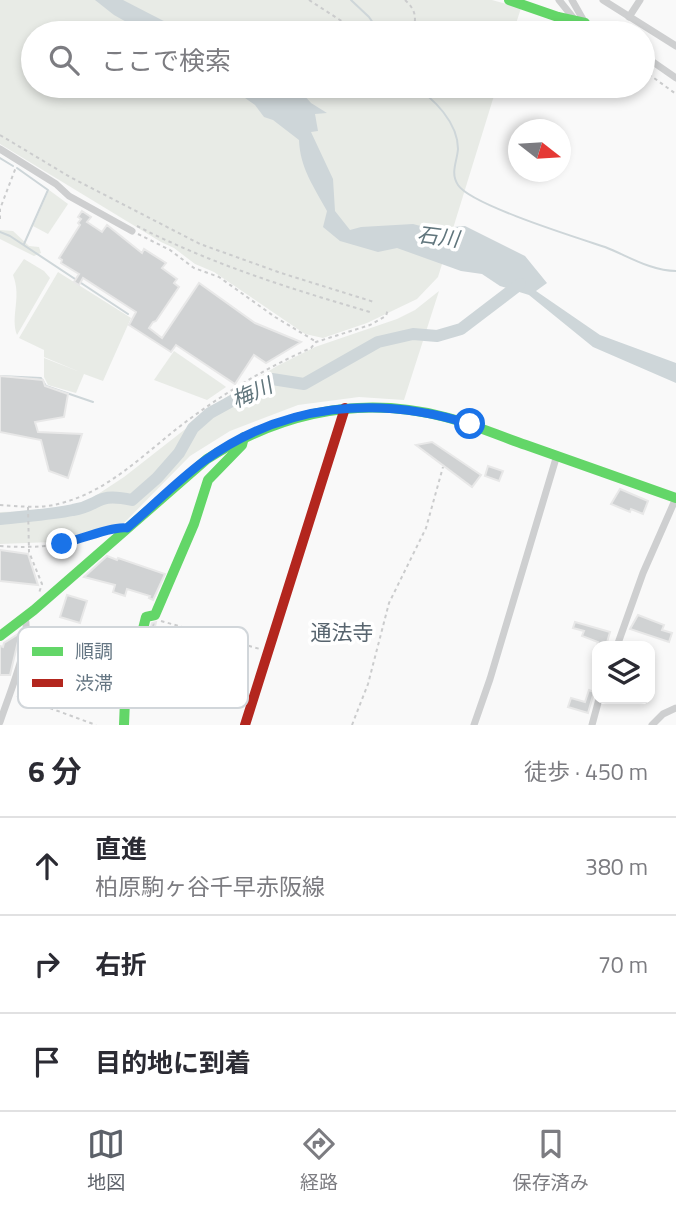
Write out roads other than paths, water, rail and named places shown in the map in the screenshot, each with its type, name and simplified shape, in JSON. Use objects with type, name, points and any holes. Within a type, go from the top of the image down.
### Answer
[{"type":"main road","points":[[509,0],[558,17],[580,21]]},
{"type":"main road","points":[[0,636],[37,608],[192,471],[220,450],[244,437],[288,419],[345,408],[384,407],[427,412],[557,454],[676,498]]},
{"type":"main road","points":[[246,725],[284,596],[304,545],[317,493],[345,408]]},
{"type":"main road","points":[[143,627],[146,617],[155,615],[159,608],[194,523],[208,480],[242,445],[244,437]]},
{"type":"street","points":[[559,0],[580,21]]},
{"type":"street","points":[[572,0],[580,21]]},
{"type":"street","points":[[603,0],[635,21]]},
{"type":"street","points":[[629,17],[640,0]]},
{"type":"street","points":[[655,33],[676,46]]},
{"type":"street","points":[[655,63],[676,78]]},
{"type":"street","points":[[0,149],[69,196],[132,227]]},
{"type":"street","points":[[474,725],[557,454]]},
{"type":"street","points":[[619,641],[643,573],[676,498]]},
{"type":"street","points":[[25,618],[27,627]]},
{"type":"street","points":[[0,722],[18,667]]},
{"type":"street","points":[[592,725],[598,704]]},
{"type":"street","points":[[652,725],[663,714],[676,708]]},
{"type":"water","points":[[95,0],[123,0],[164,21],[125,21]]},
{"type":"water","name":"石川","points":[[245,98],[307,98],[327,113],[315,114],[318,131],[311,132],[333,179],[335,211],[350,230],[413,224],[432,229],[465,226],[525,256],[547,283],[536,291],[600,335],[676,363],[676,383],[593,347],[529,295],[500,286],[482,274],[461,271],[397,248],[378,252],[340,241],[323,227],[327,211],[305,168],[299,140],[273,120],[264,117],[255,105]]},
{"type":"waterway","points":[[351,0],[372,21]]},
{"type":"waterway","points":[[430,98],[454,130],[458,149],[454,176],[458,185],[467,193],[503,211],[605,247],[649,266],[676,271]]},
{"type":"waterway","points":[[0,158],[13,166]]},
{"type":"waterway","points":[[17,168],[48,190],[24,244]]},
{"type":"waterway","points":[[0,232],[128,314]]},
{"type":"waterway","name":"梅川","points":[[0,519],[73,510],[111,497],[132,500],[157,478],[179,453],[193,428],[210,413],[272,379],[304,384],[378,342],[413,334],[437,336],[461,329],[520,284]]},
{"type":"waterway","points":[[0,376],[41,378],[46,386],[93,402]]},
{"type":"district","name":"通法寺","points":[[342,633]]}]
